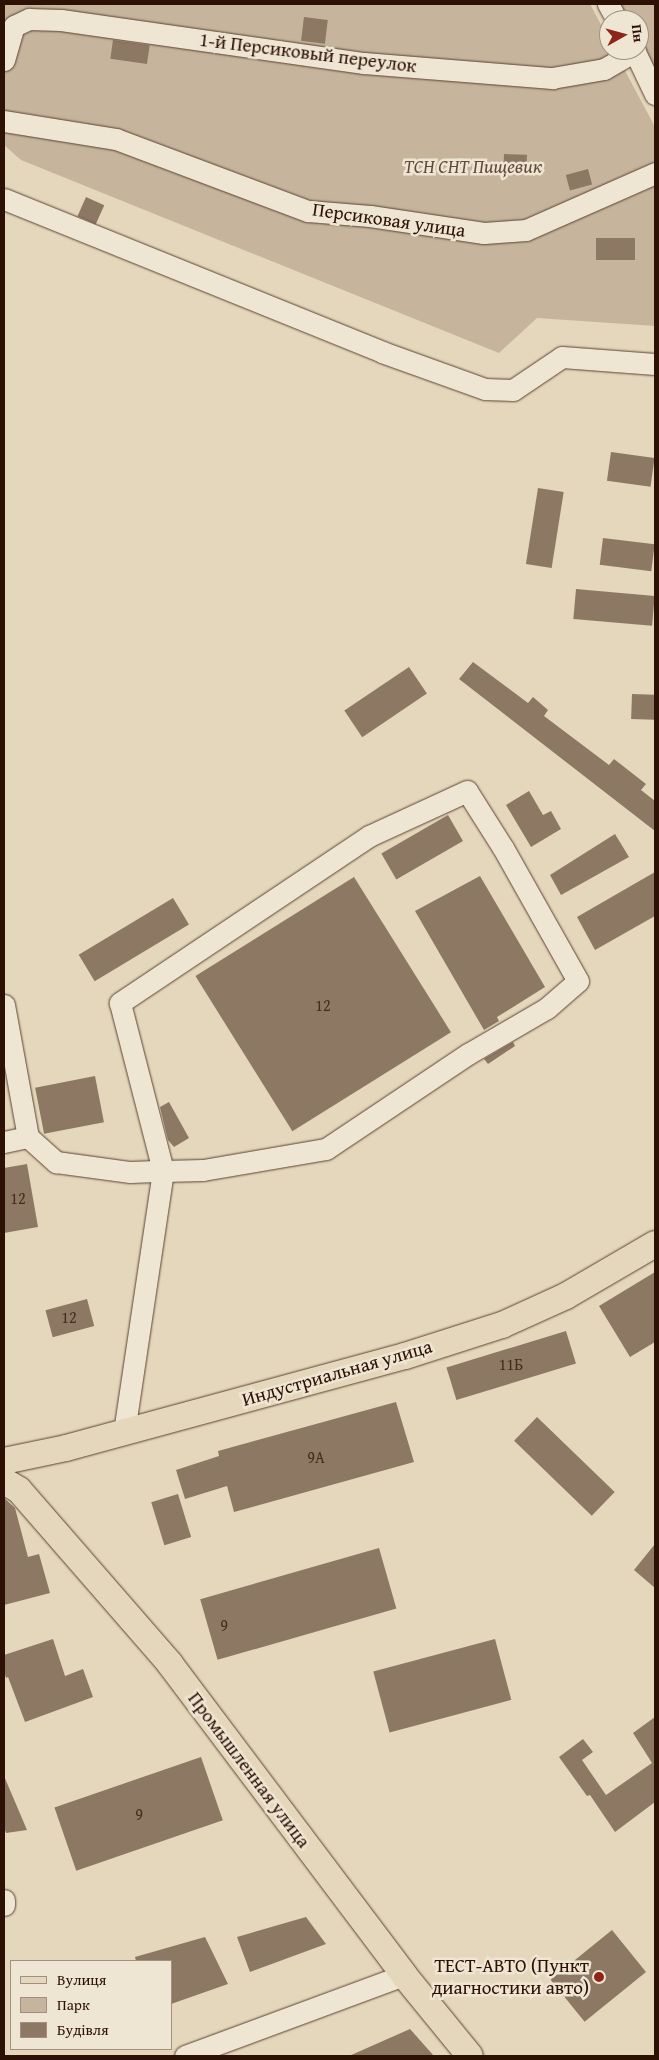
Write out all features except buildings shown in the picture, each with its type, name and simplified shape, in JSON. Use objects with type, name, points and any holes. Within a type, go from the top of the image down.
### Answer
[{"type":"main road","name":"Индустриальная улица","points":[[4,1461],[66,1448],[405,1356],[502,1325],[566,1296],[655,1244]]},
{"type":"main road","name":"Промышленная улица","points":[[66,1448],[36,1463],[11,1486],[170,1664],[404,1975],[470,2056]]},
{"type":"street","name":"1-й Персиковый переулок","points":[[4,60],[14,26],[29,19],[61,20],[364,63],[552,78],[604,69],[619,60]]},
{"type":"street","points":[[638,60],[655,94]]},
{"type":"street","name":"Персиковая улица","points":[[4,121],[116,139],[308,211],[370,216],[484,233],[526,230],[655,173]]},
{"type":"street","points":[[4,199],[382,352],[485,389],[513,390],[562,357],[655,364]]},
{"type":"street","points":[[4,1005],[28,1137],[56,1162],[130,1172],[163,1171],[203,1170],[326,1149],[468,1054],[547,1008],[578,980],[504,848],[467,791],[369,836],[120,1003],[163,1171],[124,1432]]},
{"type":"street","points":[[4,1142],[28,1137]]},
{"type":"street","points":[[4,1900],[4,1905]]},
{"type":"street","points":[[185,2056],[404,1975]]},
{"type":"green space","name":"ТСН СНТ Пищевик","points":[[4,4],[590,4],[599,21],[599,60],[619,60],[655,127],[655,326],[537,318],[499,353],[21,160],[4,145]]},
{"type":"green space","points":[[616,4],[655,4],[655,78],[646,60],[649,60],[649,10],[619,10]]},
{"type":"place","name":"ТЕСТ-АВТО (Пункт диагностики авто)","points":[[599,1977]]}]
